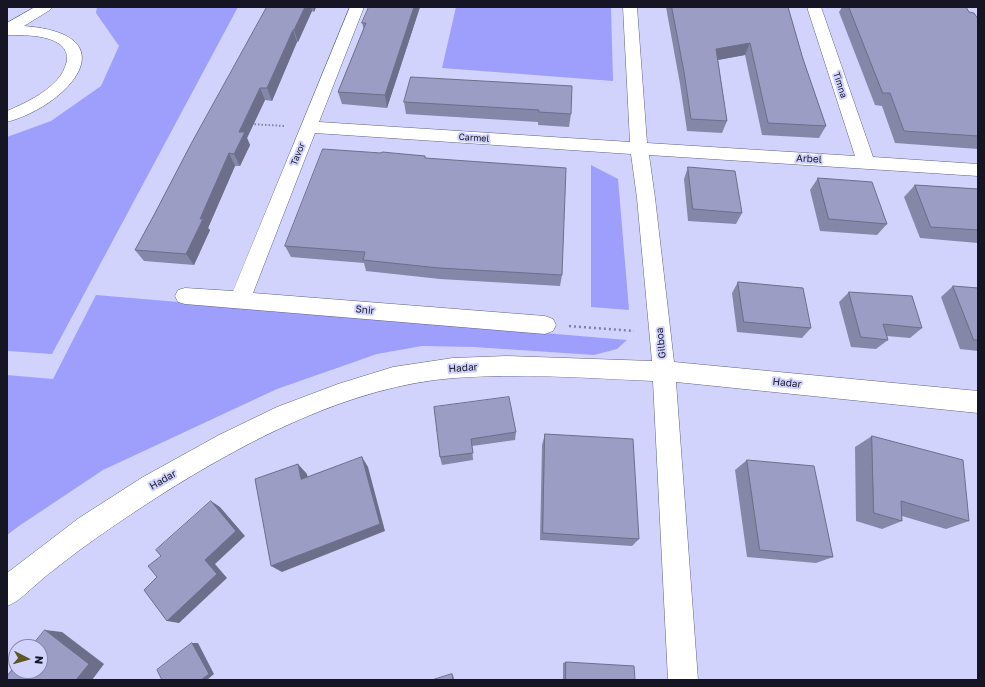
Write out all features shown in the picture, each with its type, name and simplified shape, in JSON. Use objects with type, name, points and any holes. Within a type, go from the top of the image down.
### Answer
[{"type":"street","name":"Tavor","points":[[240,300],[357,7]]},
{"type":"street","name":"Gilboa","points":[[630,7],[640,149],[664,371],[683,680]]},
{"type":"street","name":"Timna","points":[[814,7],[866,163]]},
{"type":"street","points":[[7,30],[29,30],[52,18]]},
{"type":"street","points":[[7,30],[23,21],[52,18]]},
{"type":"street","points":[[7,117],[39,102],[53,92],[64,82],[70,72],[74,62],[74,53],[63,39],[52,18]]},
{"type":"street","name":"Carmel","points":[[309,127],[640,149]]},
{"type":"street","name":"Arbel","points":[[640,149],[978,170]]},
{"type":"street","name":"Snir","points":[[185,296],[545,325]]},
{"type":"street","name":"Hadar","points":[[7,592],[29,572],[88,526],[152,486],[228,443],[279,418],[338,394],[393,377],[453,368],[507,366],[664,371],[978,402]]},
{"type":"path","points":[[249,124],[309,127]]},
{"type":"path","points":[[545,325],[646,332],[660,331]]},
{"type":"shaded area","points":[[97,7],[238,7],[52,354],[7,351],[7,137],[51,121],[101,86],[119,46],[96,13]]},
{"type":"shaded area","points":[[456,7],[611,7],[613,81],[442,68]]},
{"type":"shaded area","points":[[591,165],[618,179],[629,310],[591,307]]},
{"type":"shaded area","points":[[96,295],[627,340],[617,349],[594,355],[474,347],[422,346],[377,354],[277,389],[103,470],[7,535],[7,375],[53,379]]},
{"type":"building","points":[[267,7],[305,7],[267,88],[260,88],[239,132],[245,132],[234,154],[229,153],[200,219],[203,219],[186,254],[135,250],[191,144]]},
{"type":"building","points":[[369,7],[414,7],[385,95],[338,92],[366,23],[362,23]]},
{"type":"building","points":[[672,7],[788,7],[803,59],[826,126],[768,123],[750,43],[716,49],[727,121],[691,119]]},
{"type":"building","points":[[849,7],[966,7],[969,12],[974,13],[978,19],[978,136],[904,131],[890,93],[883,93]]},
{"type":"building","points":[[411,77],[572,86],[571,114],[539,112],[539,110],[404,102]]},
{"type":"building","points":[[323,149],[382,152],[425,156],[425,158],[566,168],[562,275],[439,268],[363,260],[365,252],[285,246]]},
{"type":"building","points":[[688,167],[735,171],[742,213],[693,209]]},
{"type":"building","points":[[818,178],[872,182],[887,224],[829,219]]},
{"type":"building","points":[[915,185],[978,189],[978,230],[931,227]]},
{"type":"building","points":[[738,282],[803,288],[811,328],[744,322]]},
{"type":"building","points":[[953,286],[978,288],[978,340],[974,340]]},
{"type":"building","points":[[849,292],[912,296],[922,328],[883,324],[888,340],[861,337]]},
{"type":"building","points":[[509,397],[516,432],[471,439],[473,453],[440,457],[434,407]]},
{"type":"building","points":[[545,434],[633,439],[639,539],[543,533]]},
{"type":"building","points":[[872,436],[963,460],[969,521],[901,501],[902,521],[874,513]]},
{"type":"building","points":[[362,457],[380,524],[271,566],[255,479],[298,464],[301,479]]},
{"type":"building","points":[[747,460],[814,466],[833,557],[760,550]]},
{"type":"building","points":[[211,501],[236,531],[205,560],[217,574],[167,621],[144,590],[157,577],[148,566],[161,556],[156,550]]},
{"type":"building","points":[[45,630],[89,664],[76,680],[7,680],[8,675],[8,679],[48,679],[48,639],[38,639]]},
{"type":"building","points":[[192,643],[209,674],[201,680],[162,680],[157,670]]},
{"type":"building","points":[[566,662],[634,666],[635,680],[566,680]]},
{"type":"building","points":[[452,674],[453,680],[432,680]]}]
